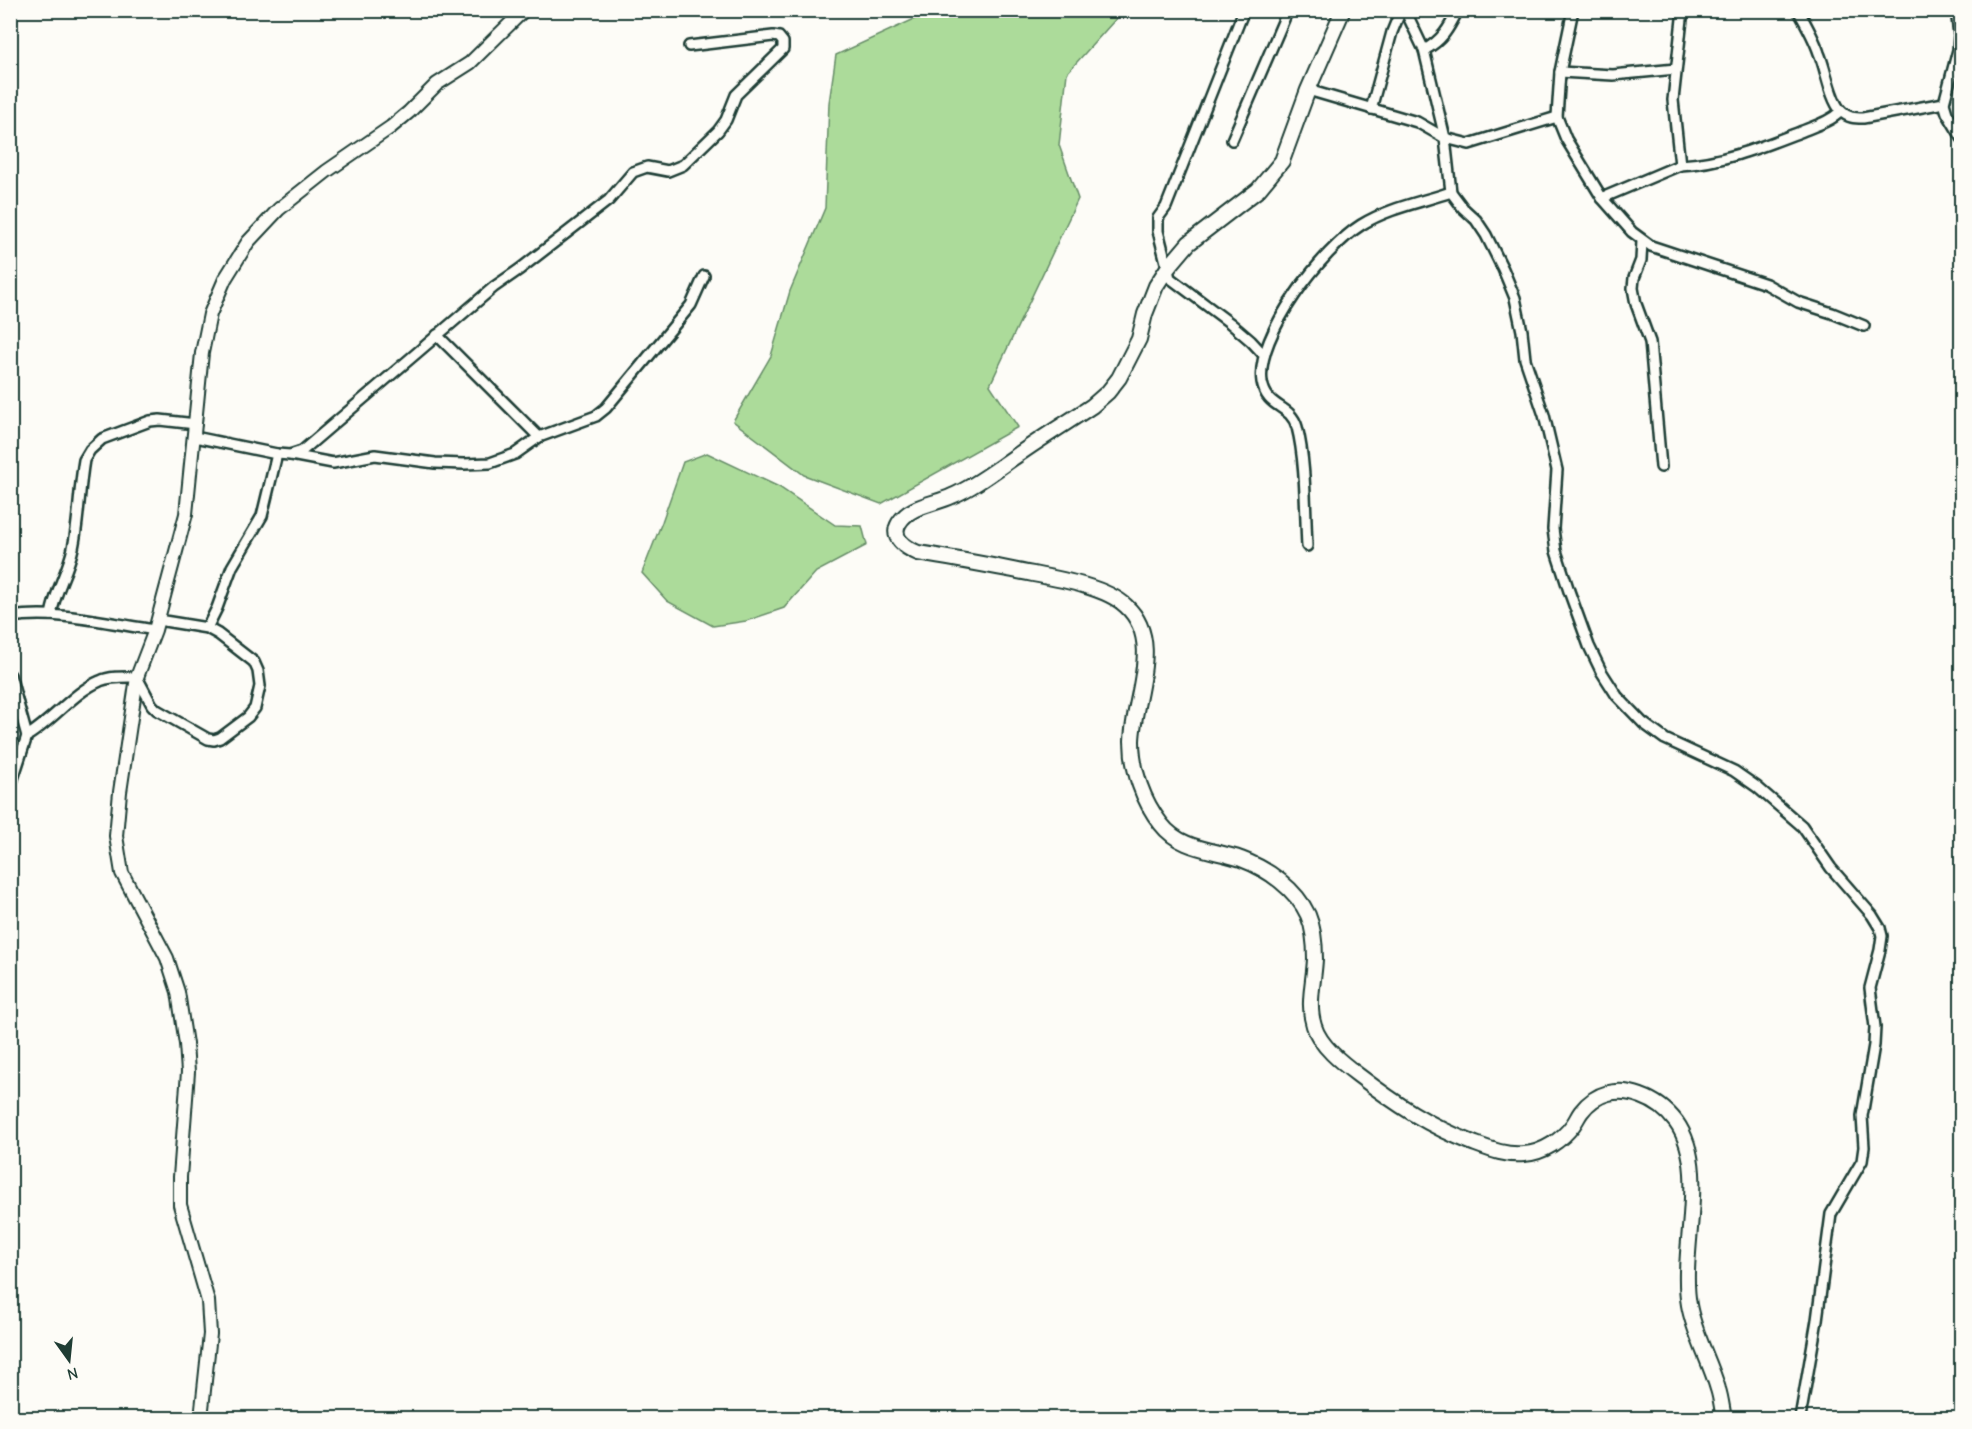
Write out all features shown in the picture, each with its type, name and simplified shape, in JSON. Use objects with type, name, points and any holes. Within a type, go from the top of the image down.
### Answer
[{"type":"main road","points":[[1343,10],[1308,90],[1282,161],[1258,190],[1189,243],[1167,269],[1156,286],[1145,314],[1139,339],[1119,378],[1108,392],[1092,406],[953,496],[916,509],[905,516],[898,524],[899,541],[918,553],[1082,584],[1125,604],[1141,627],[1145,642],[1144,661],[1133,722],[1133,758],[1143,794],[1152,811],[1171,836],[1186,845],[1241,859],[1260,868],[1286,886],[1299,900],[1308,914],[1315,943],[1311,1000],[1314,1028],[1343,1064],[1391,1101],[1441,1131],[1491,1149],[1521,1155],[1548,1148],[1573,1126],[1580,1113],[1590,1102],[1604,1094],[1617,1090],[1633,1093],[1648,1098],[1664,1108],[1685,1136],[1690,1153],[1692,1171],[1687,1257],[1688,1303],[1697,1334],[1719,1391],[1724,1419]]},
{"type":"street","points":[[201,1419],[210,1334],[208,1301],[180,1205],[188,1072],[186,1044],[177,992],[167,958],[122,873],[116,836],[137,677],[156,625],[186,514],[202,353],[210,314],[225,279],[248,242],[279,210],[327,171],[391,128],[437,84],[470,63],[524,10]]},
{"type":"street","points":[[1244,10],[1166,207],[1158,218],[1158,231],[1170,278],[1230,322],[1264,355]]},
{"type":"street","points":[[1232,140],[1288,10]]},
{"type":"street","points":[[1371,109],[1392,32],[1403,10]]},
{"type":"street","points":[[1403,10],[1424,51],[1445,138],[1451,192],[1486,235],[1515,298],[1525,359],[1544,416],[1557,470],[1553,529],[1556,551],[1573,602],[1601,671],[1617,696],[1643,723],[1665,739],[1734,771],[1802,826],[1831,868],[1872,915],[1880,928],[1882,936],[1880,950],[1870,988],[1875,1027],[1862,1116],[1864,1147],[1862,1161],[1832,1214],[1800,1419]]},
{"type":"street","points":[[1424,51],[1437,44],[1458,10]]},
{"type":"street","points":[[1573,10],[1560,72],[1557,117],[1566,139],[1602,198],[1632,232],[1651,246],[1766,284],[1798,302],[1864,326]]},
{"type":"street","points":[[1680,165],[1673,100],[1683,10]]},
{"type":"street","points":[[1798,10],[1815,43],[1834,100],[1841,111],[1852,118],[1863,118],[1944,103]]},
{"type":"street","points":[[1956,10],[1958,50],[1944,103],[1947,113],[1962,138]]},
{"type":"street","points":[[290,455],[302,451],[494,287],[609,200],[633,172],[647,167],[668,171],[683,165],[718,131],[726,120],[736,95],[783,49],[783,42],[779,37],[773,36],[689,46]]},
{"type":"street","points":[[1560,72],[1614,75],[1676,69]]},
{"type":"street","points":[[1308,90],[1417,122],[1445,138],[1469,144],[1557,117]]},
{"type":"street","points":[[1602,198],[1680,165],[1730,157],[1760,148],[1825,122],[1841,111]]},
{"type":"street","points":[[1307,546],[1302,464],[1297,426],[1291,414],[1269,400],[1263,385],[1261,372],[1270,340],[1288,304],[1321,260],[1360,225],[1383,213],[1451,192]]},
{"type":"street","points":[[1642,241],[1641,260],[1633,288],[1636,304],[1650,342],[1660,467]]},
{"type":"street","points":[[195,437],[333,463],[375,455],[435,463],[490,463],[515,454],[539,437],[596,416],[606,408],[691,305],[704,276]]},
{"type":"street","points":[[437,335],[539,437]]},
{"type":"street","points":[[51,615],[57,589],[64,578],[73,548],[84,460],[90,450],[102,440],[150,421],[196,424]]},
{"type":"street","points":[[207,628],[232,567],[262,516],[277,454]]},
{"type":"street","points":[[10,617],[51,615],[207,628],[254,662],[260,686],[255,708],[248,717],[220,738],[208,740],[157,710],[137,677]]},
{"type":"street","points":[[10,675],[27,736],[10,788]]},
{"type":"street","points":[[27,736],[87,688],[100,681],[112,677],[137,677]]},
{"type":"green space","points":[[934,10],[1123,11],[1067,73],[1059,145],[1078,199],[990,385],[1018,427],[881,504],[804,475],[733,421],[771,356],[790,291],[825,208],[829,103],[836,55]]},
{"type":"green space","points":[[707,453],[779,487],[835,525],[862,526],[867,545],[816,572],[784,608],[746,621],[713,626],[667,601],[642,573],[683,462]]}]
